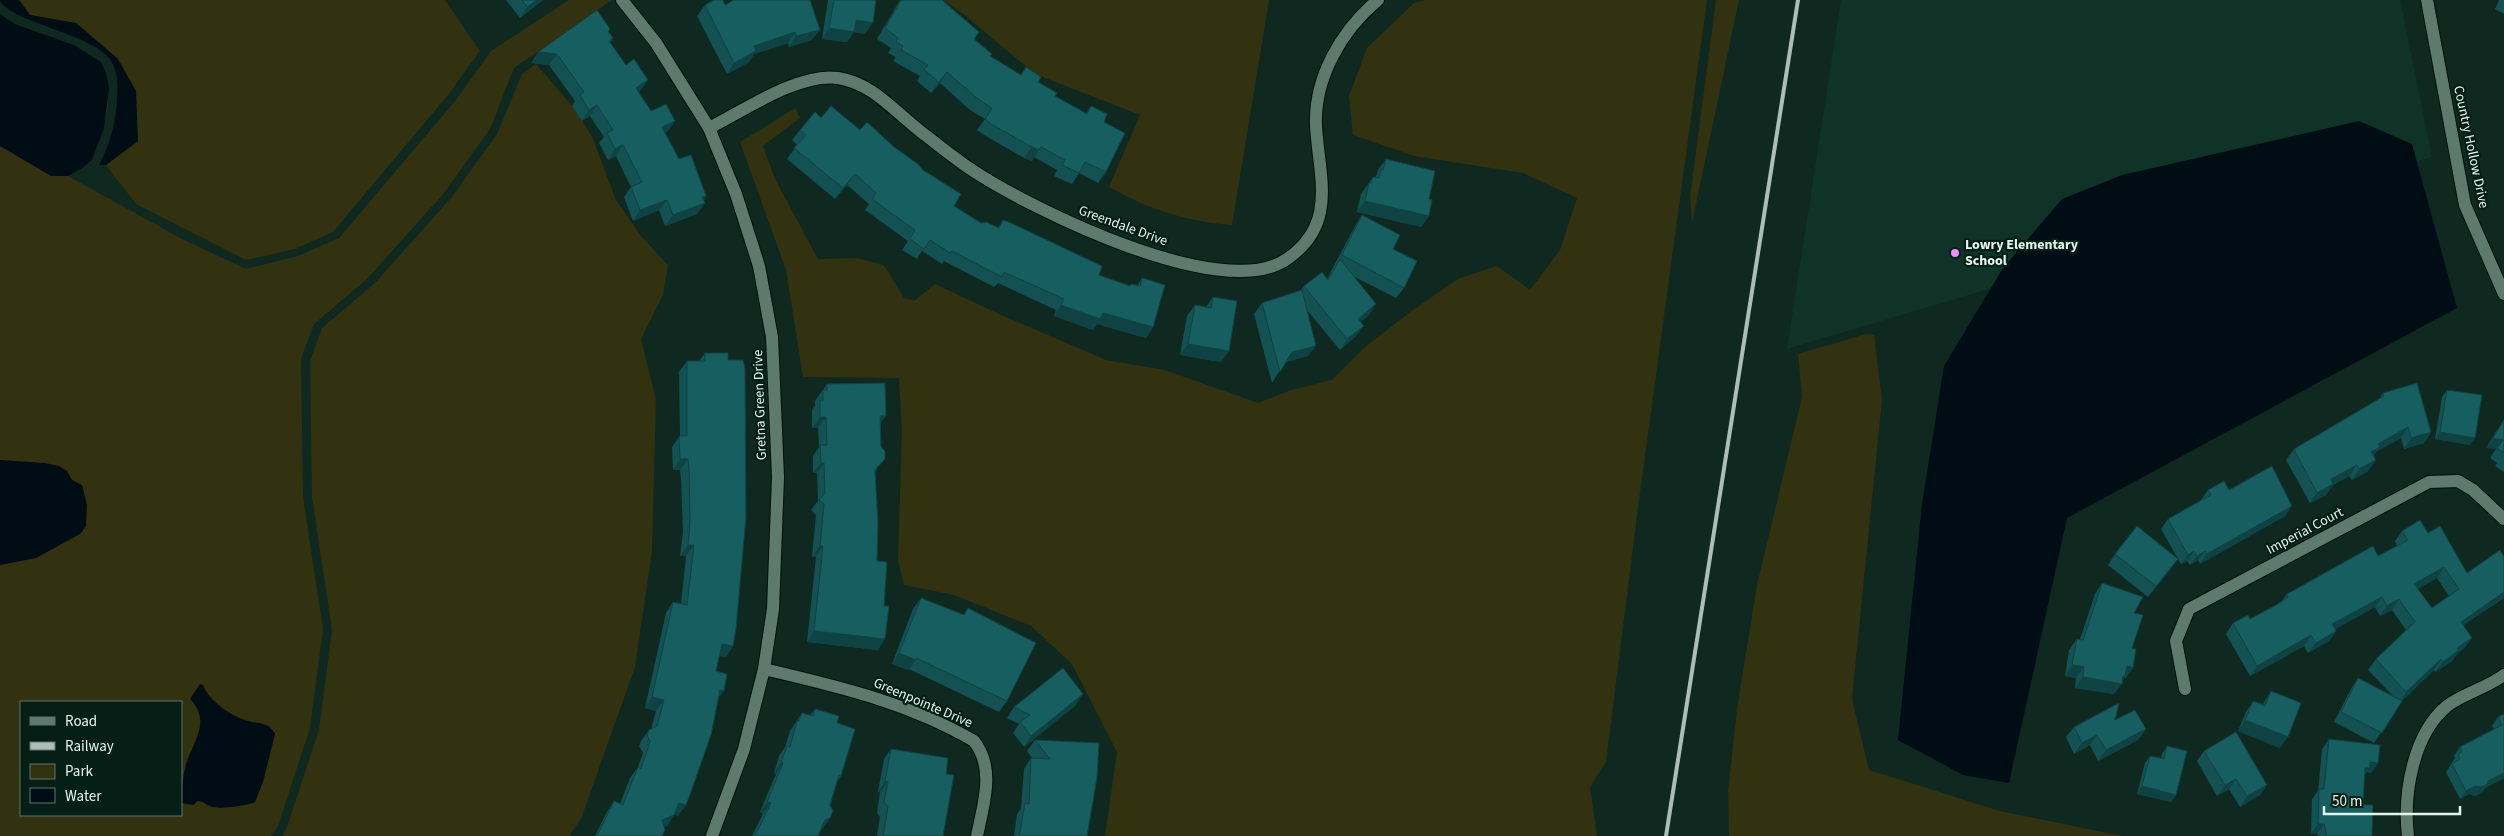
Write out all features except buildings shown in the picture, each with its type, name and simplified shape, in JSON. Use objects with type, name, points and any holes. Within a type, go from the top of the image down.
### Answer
[{"type":"street","name":"Gretna Green Drive","points":[[622,0],[656,43],[709,128],[736,194],[759,266],[772,337],[778,477],[772,608],[764,669],[744,749],[712,836]]},
{"type":"street","name":"Greendale Drive","points":[[709,128],[802,82],[837,78],[856,82],[875,93],[919,130],[971,169],[1049,214],[1088,231],[1173,260],[1244,272],[1269,268],[1286,260],[1301,247],[1316,227],[1323,203],[1322,167],[1316,126],[1318,103],[1323,82],[1333,54],[1349,30],[1378,0]]},
{"type":"street","name":"Country Hollow Drive","points":[[2427,0],[2465,205],[2504,294]]},
{"type":"street","name":"Imperial Court","points":[[2185,689],[2176,641],[2189,609],[2429,482],[2458,481],[2473,490],[2504,519]]},
{"type":"street","name":"Greenpointe Drive","points":[[764,669],[860,692],[913,712],[974,742],[981,750],[988,775],[977,836]]},
{"type":"street","points":[[2408,836],[2406,820],[2413,764],[2425,730],[2448,705],[2494,683],[2504,675]]},
{"type":"shaded area","name":"Lowry Elementary School","points":[[1841,0],[2400,0],[2432,157],[1787,349]]},
{"type":"green space","points":[[19,0],[445,0],[480,51],[448,95],[333,232],[295,249],[246,260],[136,204],[106,165],[138,141],[118,59],[76,23],[30,15]]},
{"type":"green space","points":[[569,0],[612,0],[514,68],[490,129],[444,193],[367,279],[314,324],[301,359],[303,497],[323,629],[310,728],[278,826],[271,836],[0,836],[0,14],[15,24],[74,45],[101,62],[106,73],[108,107],[98,144],[92,160],[68,176],[182,239],[246,269],[298,256],[339,238],[456,100],[491,51]]},
{"type":"green space","points":[[943,0],[1269,0],[1232,225],[1200,221],[1168,213],[1138,202],[1109,187],[1140,115],[1035,74],[962,13]]},
{"type":"green space","points":[[1425,0],[1707,0],[1639,500],[1606,762],[1590,787],[1597,836],[1105,836],[1117,752],[1072,664],[1031,626],[954,595],[904,585],[898,561],[902,431],[899,378],[803,377],[786,270],[740,142],[795,108],[800,118],[763,146],[775,179],[818,259],[856,258],[884,265],[904,298],[914,301],[935,284],[1106,360],[1165,370],[1258,403],[1291,390],[1332,380],[1364,348],[1410,312],[1458,279],[1497,266],[1530,290],[1560,250],[1577,198],[1523,173],[1414,156],[1353,135],[1349,96],[1367,48],[1414,3]]},
{"type":"green space","points":[[1716,0],[1739,0],[1692,223],[1690,197]]},
{"type":"green space","points":[[536,64],[578,113],[593,139],[616,200],[641,236],[668,265],[663,295],[641,339],[656,400],[652,551],[635,667],[581,819],[569,836],[282,836],[286,830],[319,730],[332,630],[312,497],[310,361],[322,328],[374,284],[451,198],[497,134],[522,74]]},
{"type":"green space","points":[[1866,334],[1874,335],[1882,400],[1852,699],[1869,770],[2000,811],[2122,836],[1729,836],[1728,791],[1737,709],[1757,585],[1802,397],[1798,354]]},
{"type":"water","points":[[0,0],[19,0],[30,15],[76,23],[118,59],[136,91],[138,141],[106,165],[99,165],[109,141],[116,108],[116,73],[109,58],[99,49],[85,41],[17,14],[6,7]]},
{"type":"water","points":[[0,14],[15,24],[74,45],[101,62],[106,73],[109,88],[104,128],[92,160],[68,176],[51,176],[0,146]]},
{"type":"water","points":[[2359,121],[2412,144],[2457,308],[2067,518],[2009,783],[1963,775],[1898,740],[1922,504],[1944,366],[2003,268],[2062,199],[2122,175]]},
{"type":"water","points":[[0,460],[45,463],[59,466],[67,471],[72,480],[82,485],[87,505],[86,526],[80,534],[36,558],[0,565]]},
{"type":"water","points":[[200,684],[203,685],[210,697],[228,712],[241,719],[267,725],[273,730],[275,734],[263,782],[255,802],[221,808],[212,807],[199,801],[194,805],[182,803],[182,783],[186,764],[196,740],[200,723],[200,715],[190,699]]},
{"type":"railway","points":[[1666,836],[1798,0]]},
{"type":"place","name":"Lowry Elementary School","points":[[1955,253]]}]
